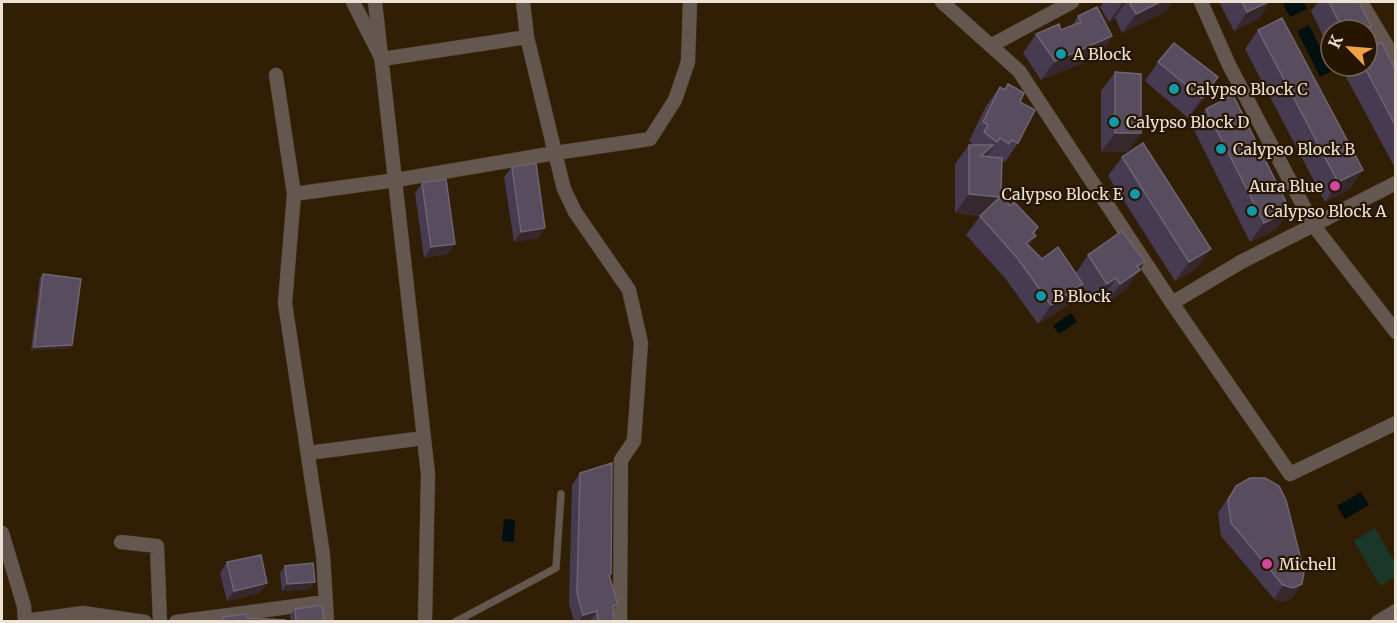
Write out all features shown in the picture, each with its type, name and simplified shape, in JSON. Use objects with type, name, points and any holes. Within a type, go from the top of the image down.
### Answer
[{"type":"street","points":[[353,2],[382,59]]},
{"type":"street","points":[[375,2],[428,474],[425,621]]},
{"type":"street","points":[[523,2],[527,37],[564,189],[575,212],[629,290],[641,343],[634,441],[621,460],[620,621]]},
{"type":"street","points":[[294,194],[650,139],[675,100],[688,62],[690,2]]},
{"type":"street","points":[[942,2],[1019,71],[1172,303],[1290,474],[1395,423]]},
{"type":"street","points":[[992,45],[1072,2]]},
{"type":"street","points":[[1201,2],[1229,65],[1314,226],[1395,332]]},
{"type":"street","points":[[1361,2],[1395,61]]},
{"type":"street","points":[[382,59],[527,37]]},
{"type":"street","points":[[276,75],[294,194],[285,303],[323,555],[327,621]]},
{"type":"street","points":[[1172,303],[1241,262],[1395,183]]},
{"type":"street","points":[[308,453],[424,438]]},
{"type":"street","points":[[2,533],[24,606],[25,621],[84,613],[145,621]]},
{"type":"street","points":[[121,542],[157,546],[160,621]]},
{"type":"street","points":[[176,621],[326,602]]},
{"type":"street","points":[[1378,621],[1395,611]]},
{"type":"lane","points":[[455,621],[468,619],[556,568],[561,494]]},
{"type":"green space","points":[[1375,528],[1395,563],[1395,577],[1380,586],[1354,541]]},
{"type":"shaded area","points":[[1303,2],[1307,9],[1290,17],[1283,4]]},
{"type":"shaded area","points":[[1309,25],[1319,45],[1319,75],[1297,31]]},
{"type":"shaded area","points":[[1071,313],[1077,322],[1059,334],[1053,326]]},
{"type":"shaded area","points":[[1361,492],[1369,505],[1345,519],[1337,506]]},
{"type":"shaded area","points":[[504,519],[515,520],[514,542],[502,541]]},
{"type":"building","points":[[1129,2],[1160,2],[1136,14]]},
{"type":"building","points":[[1242,2],[1268,2],[1247,12]]},
{"type":"building","points":[[1329,2],[1359,2],[1367,18],[1337,18]]},
{"type":"building","points":[[1097,7],[1112,36],[1055,61],[1036,34],[1059,24],[1061,30],[1081,22],[1078,16]]},
{"type":"building","points":[[1282,18],[1363,170],[1338,182],[1258,30]]},
{"type":"building","points":[[1382,42],[1395,70],[1395,125],[1370,78],[1379,78],[1379,43]]},
{"type":"building","points":[[1174,43],[1218,77],[1202,98],[1158,62]]},
{"type":"building","points":[[1115,72],[1141,74],[1141,133],[1115,133]]},
{"type":"building","points":[[1008,84],[1024,93],[1020,102],[1035,110],[1018,143],[1011,140],[1009,144],[1000,138],[997,142],[984,132],[988,125],[983,122],[1000,87],[1005,90]]},
{"type":"building","points":[[1233,95],[1290,210],[1264,223],[1206,109]]},
{"type":"building","points":[[1143,143],[1211,249],[1189,262],[1122,157]]},
{"type":"building","points":[[969,145],[993,145],[981,156],[1002,158],[1001,191],[1010,206],[1014,202],[1038,227],[1033,233],[1036,236],[1026,243],[1042,259],[1058,247],[1083,284],[1051,305],[1018,259],[980,216],[1000,197],[969,194]]},
{"type":"building","points":[[536,163],[545,228],[521,232],[512,167]]},
{"type":"building","points":[[446,179],[455,244],[431,247],[422,183]]},
{"type":"building","points":[[1122,231],[1145,262],[1137,266],[1140,270],[1120,284],[1116,278],[1107,284],[1088,255]]},
{"type":"building","points":[[43,274],[81,279],[72,345],[34,347]]},
{"type":"building","points":[[612,463],[611,574],[609,575],[618,605],[613,606],[614,621],[598,621],[597,611],[583,615],[577,593],[580,473]]},
{"type":"building","name":"Michell","points":[[1250,478],[1265,478],[1279,486],[1286,500],[1304,572],[1302,584],[1293,588],[1283,585],[1231,523],[1228,500],[1236,486]]},
{"type":"building","points":[[261,555],[267,583],[234,591],[227,562]]},
{"type":"building","points":[[313,563],[315,582],[287,584],[285,566]]},
{"type":"building","points":[[322,605],[324,621],[296,621],[295,609]]},
{"type":"building","points":[[246,614],[247,618],[285,621],[224,621],[223,617]]},
{"type":"place","name":"A Block","points":[[1061,54]]},
{"type":"place","name":"Calypso Block C","points":[[1174,89]]},
{"type":"place","name":"Calypso Block D","points":[[1114,122]]},
{"type":"place","name":"Calypso Block B","points":[[1221,149]]},
{"type":"place","name":"Aura Blue","points":[[1335,186]]},
{"type":"place","name":"Calypso Block E","points":[[1135,194]]},
{"type":"place","name":"Calypso Block A","points":[[1252,211]]},
{"type":"place","name":"B Block","points":[[1041,296]]},
{"type":"place","name":"Michell","points":[[1267,564]]}]
